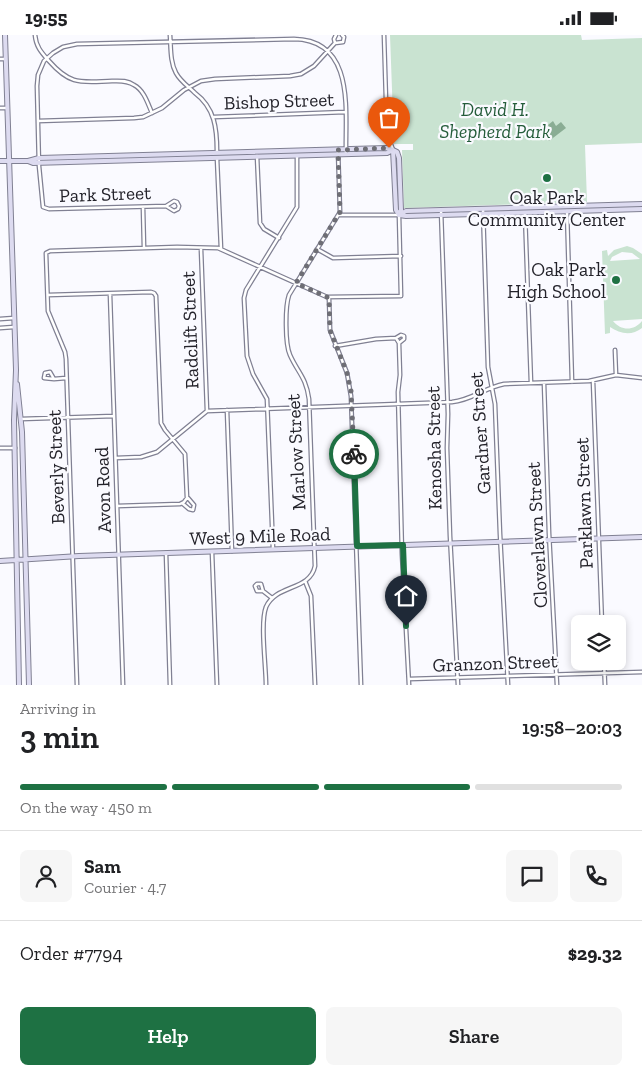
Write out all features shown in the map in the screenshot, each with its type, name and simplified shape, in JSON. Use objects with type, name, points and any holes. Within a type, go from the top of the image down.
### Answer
[{"type":"main road","points":[[5,35],[14,327],[21,419],[29,685]]},
{"type":"main road","points":[[0,161],[346,152],[389,148],[397,152],[398,155],[397,173],[400,215],[525,210],[550,212],[566,209],[642,204]]},
{"type":"main road","points":[[525,210],[549,206],[566,209],[642,209]]},
{"type":"main road","points":[[16,369],[14,420],[19,685]]},
{"type":"main road","points":[[15,476],[18,478],[23,477]]},
{"type":"main road","points":[[15,500],[18,498],[24,501]]},
{"type":"main road","name":"West 9 Mile Road","points":[[0,561],[119,554],[642,537]]},
{"type":"main road","points":[[18,611],[27,611]]},
{"type":"main road","points":[[17,633],[27,635]]},
{"type":"street","points":[[35,35],[37,46],[62,75],[74,81],[121,81],[131,83],[140,89],[152,113]]},
{"type":"street","points":[[170,35],[174,69],[180,81],[203,99],[213,117],[216,131],[221,249]]},
{"type":"street","points":[[38,121],[134,118],[152,113],[167,105],[188,87],[201,81],[298,75],[311,68],[328,51],[335,43],[336,35]]},
{"type":"street","points":[[335,43],[343,42],[344,37],[342,35]]},
{"type":"street","points":[[384,35],[387,133],[393,150]]},
{"type":"street","points":[[39,160],[37,80],[40,69],[47,58],[60,49],[72,45],[245,38],[285,37],[309,41],[328,51],[337,62],[343,76],[346,152]]},
{"type":"street","points":[[0,59],[5,59]]},
{"type":"street","points":[[0,109],[7,108]]},
{"type":"street","name":"Bishop Street","points":[[213,117],[345,112]]},
{"type":"street","points":[[143,207],[144,248],[221,249],[329,298],[401,296],[400,215],[339,215],[338,152]]},
{"type":"street","points":[[273,549],[268,409],[266,395],[250,368],[246,346],[245,295],[298,205],[297,153]]},
{"type":"street","points":[[257,154],[260,223],[264,229],[279,238]]},
{"type":"street","name":"Park Street","points":[[39,160],[43,206],[45,209],[166,206],[174,201],[178,202],[179,206],[174,211],[166,206]]},
{"type":"street","points":[[549,206],[550,212]]},
{"type":"street","points":[[566,209],[572,382]]},
{"type":"street","points":[[525,210],[531,383]]},
{"type":"street","name":"Gardner Street","points":[[483,211],[488,373],[495,404],[508,685]]},
{"type":"street","name":"Kenosha Street","points":[[441,213],[448,402],[447,448],[458,685]]},
{"type":"street","name":"Marlow Street","points":[[305,581],[314,570],[315,548],[310,408],[306,384],[290,354],[287,301],[296,283],[339,215]]},
{"type":"street","name":"Beverly Street","points":[[76,685],[65,352],[50,316],[47,252],[144,248]]},
{"type":"street","name":"Radclift Street","points":[[201,249],[207,411]]},
{"type":"street","points":[[317,249],[333,258],[401,256]]},
{"type":"street","points":[[48,295],[151,292],[157,298],[161,423],[186,456],[187,498],[182,503],[117,506]]},
{"type":"street","name":"Avon Road","points":[[110,294],[123,685]]},
{"type":"street","points":[[329,298],[330,330],[347,373],[352,406],[361,685]]},
{"type":"street","points":[[0,319],[14,319]]},
{"type":"street","points":[[0,328],[14,327]]},
{"type":"street","points":[[335,346],[376,339],[396,339],[401,335],[405,338],[400,343],[398,405],[409,685]]},
{"type":"street","points":[[396,339],[400,343]]},
{"type":"street","points":[[615,350],[616,375]]},
{"type":"street","points":[[116,458],[150,455],[161,450],[207,411],[448,402],[468,399],[492,387],[504,384],[593,381],[616,375],[642,377]]},
{"type":"street","points":[[54,379],[66,379]]},
{"type":"street","name":"Parklawn Street","points":[[593,381],[602,615]]},
{"type":"street","name":"Cloverlawn Street","points":[[544,383],[557,685]]},
{"type":"street","points":[[227,411],[232,551]]},
{"type":"street","points":[[21,419],[114,416]]},
{"type":"street","points":[[0,448],[15,448]]},
{"type":"street","points":[[182,503],[190,510],[194,509],[194,503],[187,498]]},
{"type":"street","points":[[212,551],[217,685]]},
{"type":"street","points":[[166,553],[170,685]]},
{"type":"street","points":[[266,685],[264,617],[267,606],[272,598],[284,589],[305,581],[311,595],[314,685]]},
{"type":"street","points":[[263,591],[272,598]]},
{"type":"street","name":"Granzon Street","points":[[408,679],[642,672]]},
{"type":"street","points":[[604,673],[605,685]]},
{"type":"green space","name":"David H. Shepherd Park","points":[[390,35],[581,35],[582,40],[642,38],[642,143],[585,145],[587,202],[404,208],[402,150],[413,150],[413,144],[394,144]]},
{"type":"green space","points":[[627,246],[642,254],[642,319],[613,321],[620,327],[628,329],[635,327],[642,321],[642,328],[630,333],[622,333],[610,327],[610,333],[605,334],[602,251],[607,250],[608,256],[614,250]],"holes":[[[622,252],[632,253],[640,259],[610,261],[612,257]]]},
{"type":"shaded area","points":[[553,121],[556,126],[561,122],[566,128],[549,141],[544,135],[551,130],[548,125]]},
{"type":"way so far","points":[[354,454],[351,391],[347,373],[330,330],[329,298],[296,283],[340,212],[338,150],[389,148]]},
{"type":"place","name":"Oak Park Community Center","points":[[547,178]]},
{"type":"place","name":"Oak Park High School","points":[[616,280]]},
{"type":"route","points":[[354,454],[357,546],[403,545],[406,626]]}]
